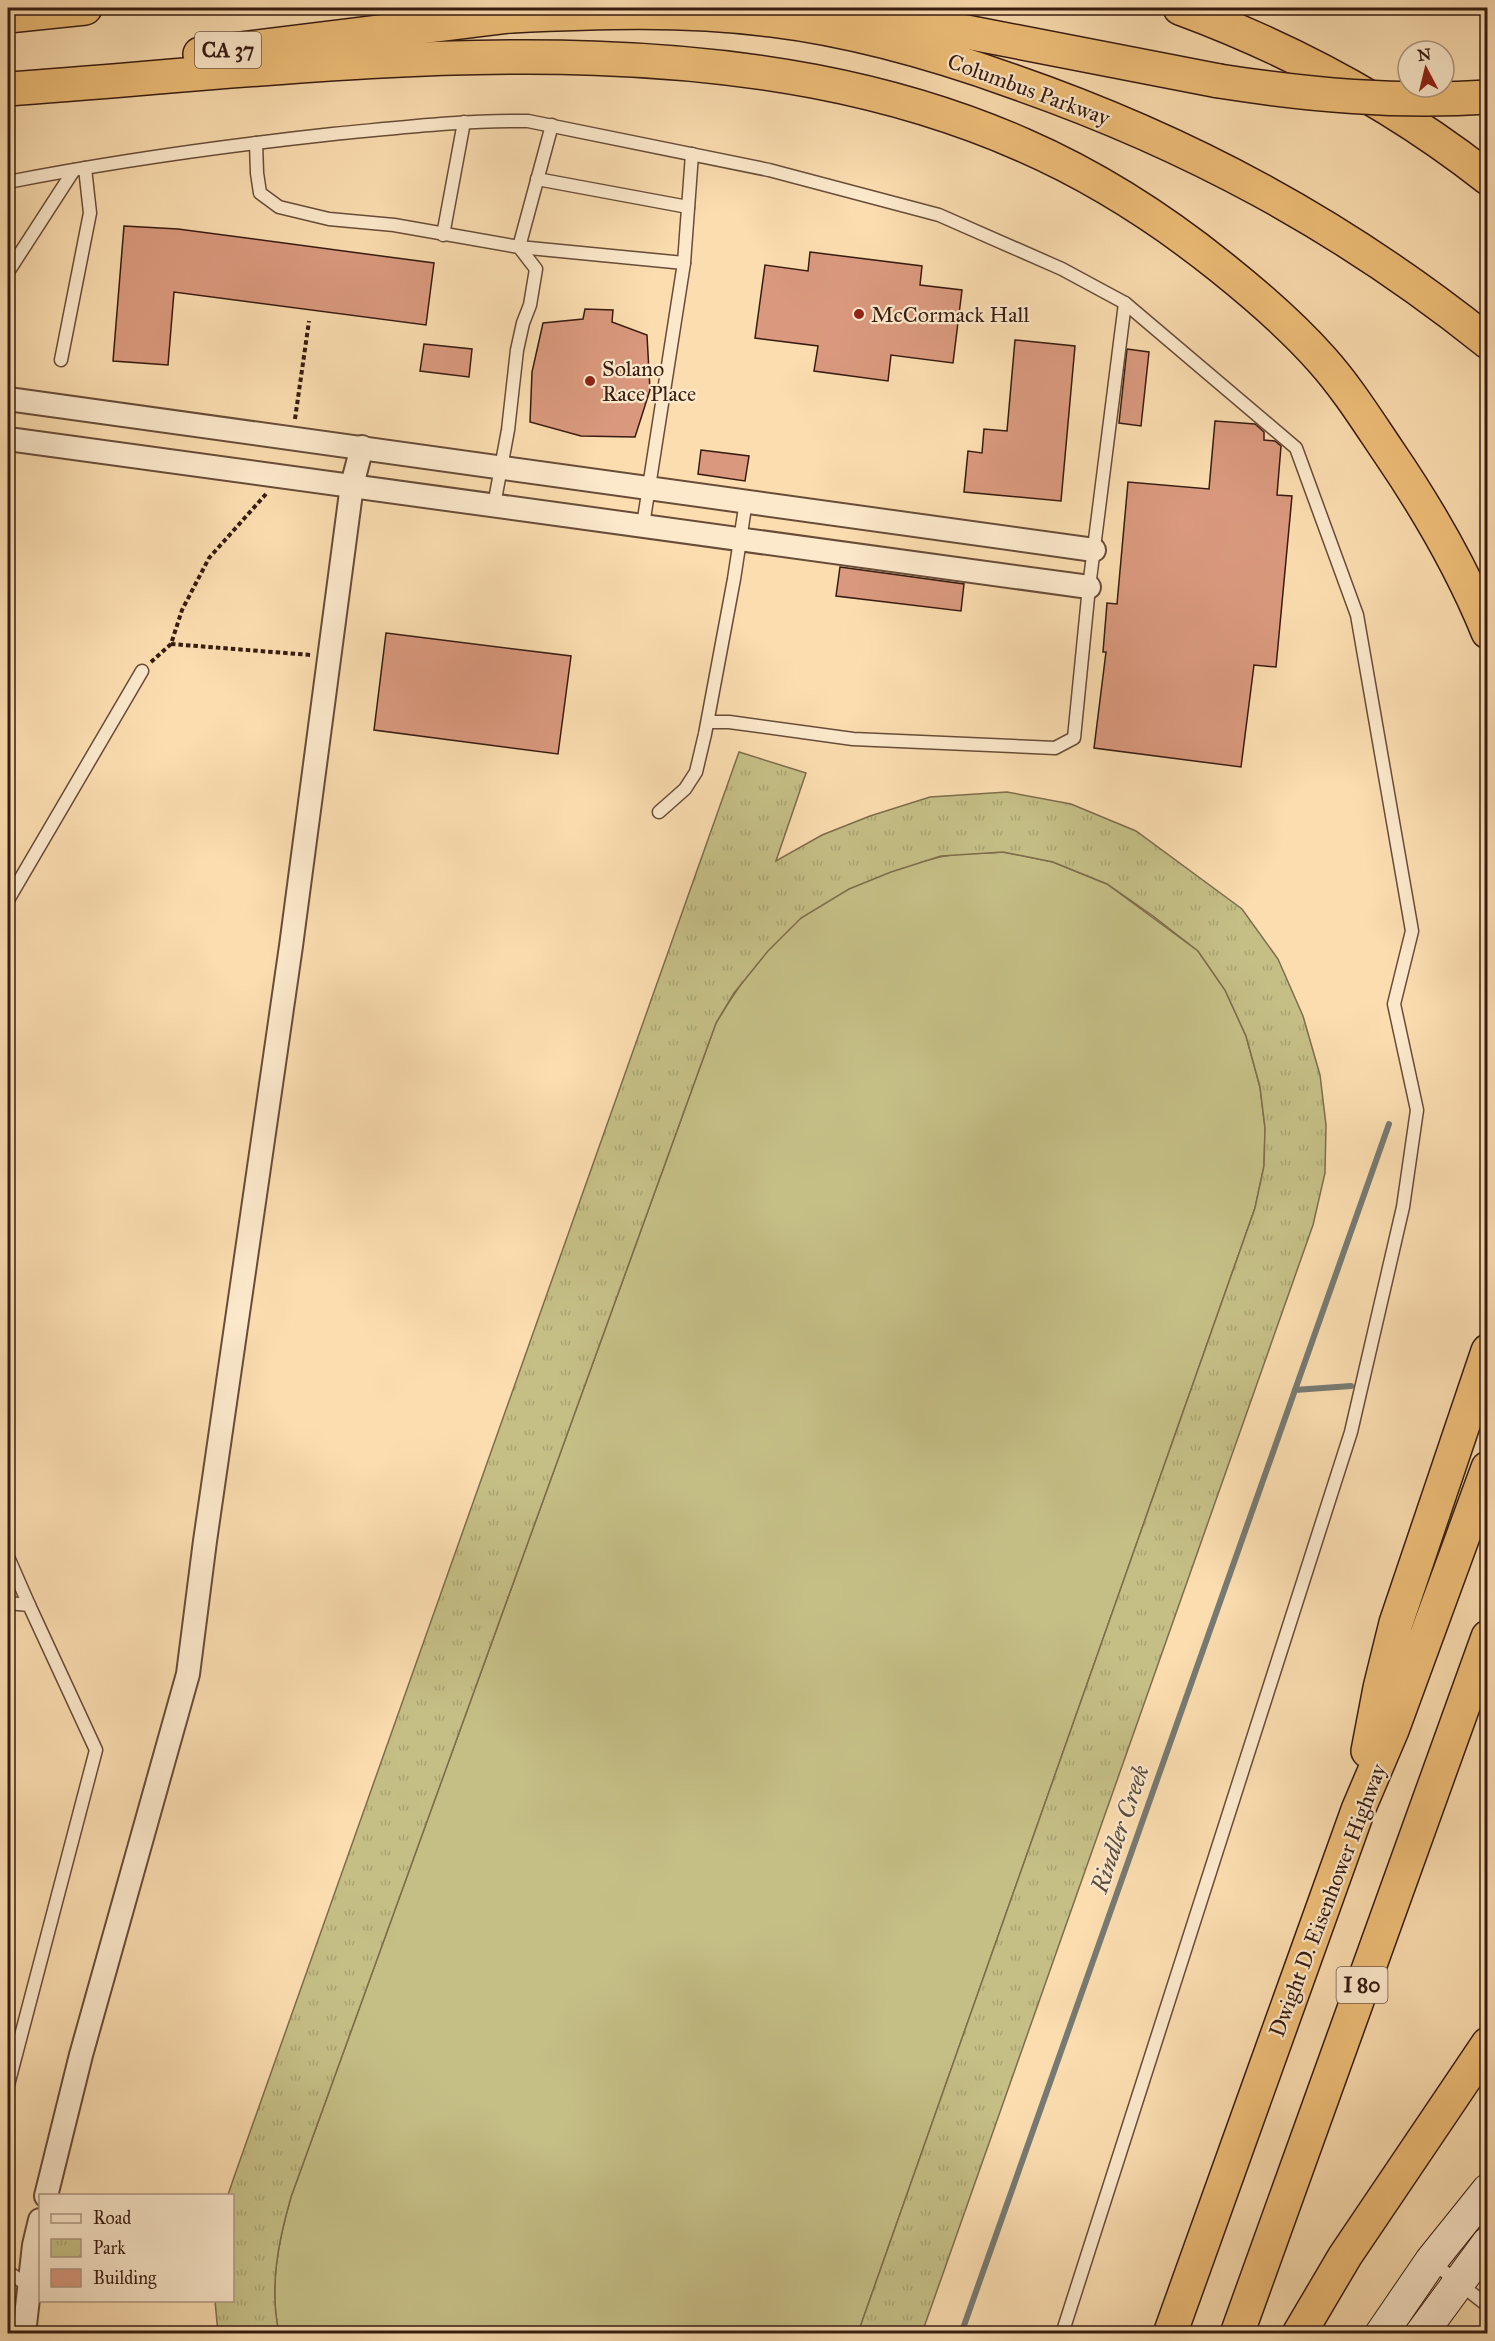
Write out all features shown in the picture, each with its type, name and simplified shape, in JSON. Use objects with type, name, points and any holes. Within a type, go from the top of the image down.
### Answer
[{"type":"highway","points":[[8,16],[85,8]]},
{"type":"highway","points":[[511,16],[579,8]]},
{"type":"highway","points":[[820,8],[920,23],[1219,81],[1285,91],[1371,99],[1488,97]]},
{"type":"highway","points":[[1180,8],[1253,36],[1295,56],[1441,129],[1488,156]]},
{"type":"highway","name":"Columbus Parkway","points":[[511,16],[636,12],[725,15],[819,28],[956,61],[1054,95],[1145,131],[1264,191],[1298,210],[1390,270],[1488,342]]},
{"type":"highway","name":"CA 37","points":[[8,79],[376,31],[511,16]]},
{"type":"highway","points":[[1295,56],[1396,114],[1488,178]]},
{"type":"highway","points":[[8,90],[360,63],[481,59],[603,60],[690,65],[774,74],[880,96],[972,125],[1061,164],[1172,229],[1230,274],[1302,340],[1359,408],[1420,500],[1463,576],[1488,632]]},
{"type":"highway","points":[[1358,1810],[1380,1688],[1396,1623],[1488,1351]]},
{"type":"highway","name":"Dwight D. Eisenhower Highway","points":[[1170,2334],[1358,1810],[1396,1719],[1488,1468]]},
{"type":"highway","name":"I 80","points":[[1237,2334],[1488,1637]]},
{"type":"highway","points":[[1299,2334],[1344,2256],[1488,2044]]},
{"type":"main road","points":[[1381,2334],[1431,2260],[1488,2190]]},
{"type":"main road","points":[[1421,2334],[1457,2282],[1488,2243]]},
{"type":"street","points":[[8,399],[1094,550]]},
{"type":"street","points":[[8,439],[1089,587]]},
{"type":"street","points":[[46,2194],[81,2055],[188,1674],[291,946],[352,485],[362,447]]},
{"type":"street","points":[[24,2334],[34,2245],[39,2224]]},
{"type":"lane","points":[[8,182],[207,148],[256,142],[464,122],[528,121],[552,125],[769,170],[939,215],[1062,269],[1125,303],[1296,448],[1357,615],[1412,931],[1394,1004],[1417,1110],[1403,1207],[1351,1432],[1062,2334]]},
{"type":"lane","points":[[443,235],[464,122]]},
{"type":"lane","points":[[519,247],[552,125]]},
{"type":"lane","points":[[256,142],[260,194],[279,207],[329,219],[394,225],[519,247],[684,262]]},
{"type":"lane","points":[[643,525],[684,262],[692,154]]},
{"type":"lane","points":[[8,272],[80,169]]},
{"type":"lane","points":[[61,360],[90,213],[80,169]]},
{"type":"lane","points":[[537,179],[688,207]]},
{"type":"lane","points":[[494,505],[508,430],[517,350],[530,305],[536,269],[519,247]]},
{"type":"lane","points":[[708,722],[729,722],[853,739],[1055,748],[1074,738],[1089,587],[1125,303]]},
{"type":"lane","points":[[659,812],[685,789],[696,772],[708,722],[746,501]]},
{"type":"lane","points":[[8,900],[142,671]]},
{"type":"lane","points":[[8,1557],[96,1750],[8,2085]]},
{"type":"lane","points":[[8,1603],[29,1605]]},
{"type":"lane","points":[[1431,2260],[1488,2306]]},
{"type":"lane","points":[[8,2272],[29,2286]]},
{"type":"path","points":[[292,438],[309,321]]},
{"type":"path","points":[[142,671],[171,644],[182,610],[209,558],[281,476]]},
{"type":"path","points":[[171,644],[329,656]]},
{"type":"green space","points":[[739,752],[806,773],[776,861],[822,835],[870,816],[930,797],[1007,792],[1071,804],[1136,831],[1242,909],[1278,959],[1303,1016],[1320,1075],[1326,1125],[1325,1173],[1313,1225],[922,2333],[858,2333],[1255,1208],[1264,1166],[1265,1128],[1260,1087],[1246,1036],[1225,990],[1198,951],[1107,884],[1053,862],[1003,852],[941,856],[891,872],[849,889],[801,918],[768,951],[734,993],[716,1023],[291,2197],[276,2265],[275,2299],[279,2333],[218,2333],[215,2302],[234,2302],[234,2194],[228,2194]]},
{"type":"green space","points":[[1003,852],[1053,862],[1107,884],[1198,951],[1225,990],[1246,1036],[1260,1087],[1265,1128],[1264,1166],[1255,1208],[858,2333],[279,2334],[275,2300],[276,2265],[291,2197],[716,1023],[765,952],[789,928],[817,906],[868,880],[922,862],[955,854]]},
{"type":"building","points":[[124,226],[178,229],[434,263],[426,325],[174,292],[168,365],[113,361]]},
{"type":"building","name":"McCormack Hall","points":[[810,252],[922,266],[920,285],[962,290],[953,363],[891,355],[888,381],[814,371],[818,346],[755,338],[765,265],[808,271]]},
{"type":"building","name":"Solano Race Place","points":[[585,309],[613,310],[612,322],[647,335],[650,390],[635,437],[581,436],[530,422],[532,372],[543,323],[583,319]]},
{"type":"building","points":[[1015,340],[1075,346],[1061,501],[964,492],[968,451],[982,453],[984,429],[1007,431]]},
{"type":"building","points":[[424,344],[472,349],[469,377],[420,371]]},
{"type":"building","points":[[1127,349],[1149,352],[1141,426],[1119,423]]},
{"type":"building","points":[[1215,421],[1255,424],[1264,432],[1264,440],[1275,441],[1281,446],[1277,495],[1292,496],[1276,667],[1254,665],[1241,767],[1094,748],[1106,652],[1103,652],[1107,603],[1117,604],[1128,482],[1209,489]]},
{"type":"building","points":[[701,450],[749,456],[745,481],[698,474]]},
{"type":"building","points":[[840,567],[964,584],[961,611],[836,596]]},
{"type":"building","points":[[386,633],[571,656],[558,754],[374,730]]},
{"type":"waterway","points":[[1295,1390],[1389,1124]]},
{"type":"waterway","name":"Rindler Creek","points":[[961,2334],[1295,1390],[1351,1386]]},
{"type":"place","name":"McCormack Hall","points":[[859,314]]},
{"type":"place","name":"Solano Race Place","points":[[590,381]]}]
